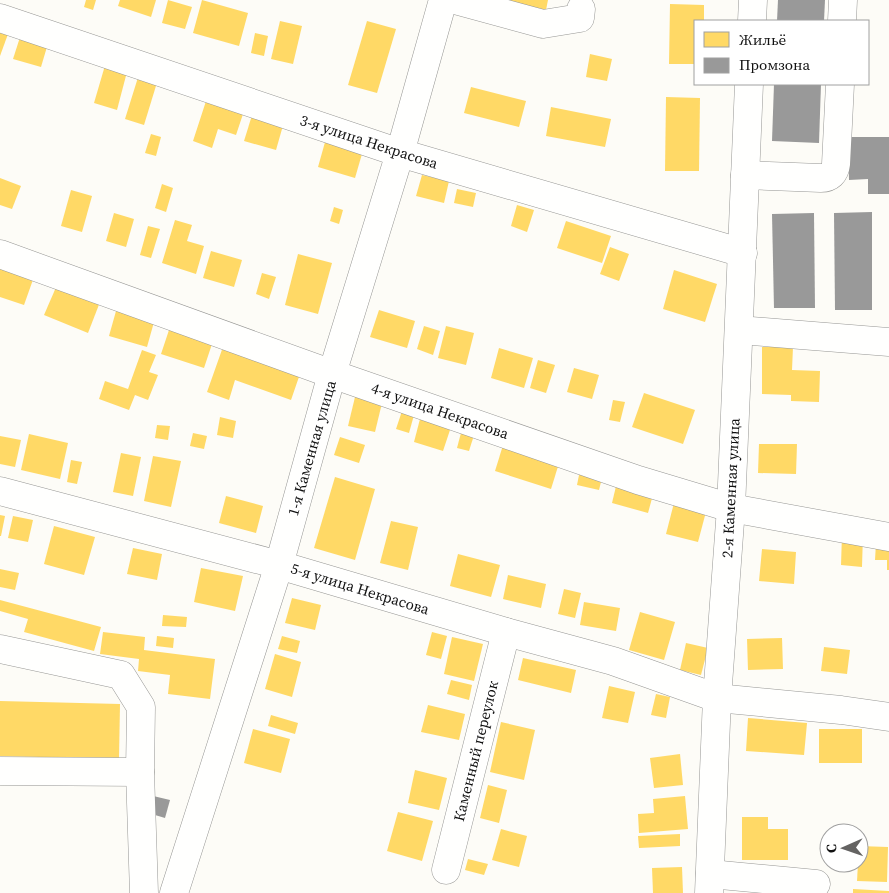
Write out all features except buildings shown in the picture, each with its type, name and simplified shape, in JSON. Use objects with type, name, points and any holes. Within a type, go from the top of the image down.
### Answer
[{"type":"street","name":"1-я Каменная улица","points":[[174,893],[279,565],[332,374],[400,153],[443,0]]},
{"type":"street","points":[[455,0],[543,24],[580,18],[581,9]]},
{"type":"street","points":[[752,20],[753,0]]},
{"type":"street","points":[[842,20],[843,0]]},
{"type":"street","name":"3-я улица Некрасова","points":[[0,18],[400,153],[743,253]]},
{"type":"street","name":"2-я Каменная улица","points":[[709,883],[717,698],[731,508],[749,85]]},
{"type":"street","points":[[745,175],[825,178],[833,173],[836,164],[840,85]]},
{"type":"street","name":"4-я улица Некрасова","points":[[0,254],[332,374],[638,480],[731,508],[889,538]]},
{"type":"street","points":[[739,330],[889,342]]},
{"type":"street","name":"5-я улица Некрасова","points":[[0,491],[279,565],[506,632],[613,661],[717,698],[841,710],[889,717]]},
{"type":"street","name":"Каменный переулок","points":[[446,870],[506,632]]},
{"type":"street","points":[[0,649],[121,675],[142,707],[140,772],[144,893]]},
{"type":"street","points":[[0,770],[140,772]]},
{"type":"street","points":[[709,883],[816,884]]}]
